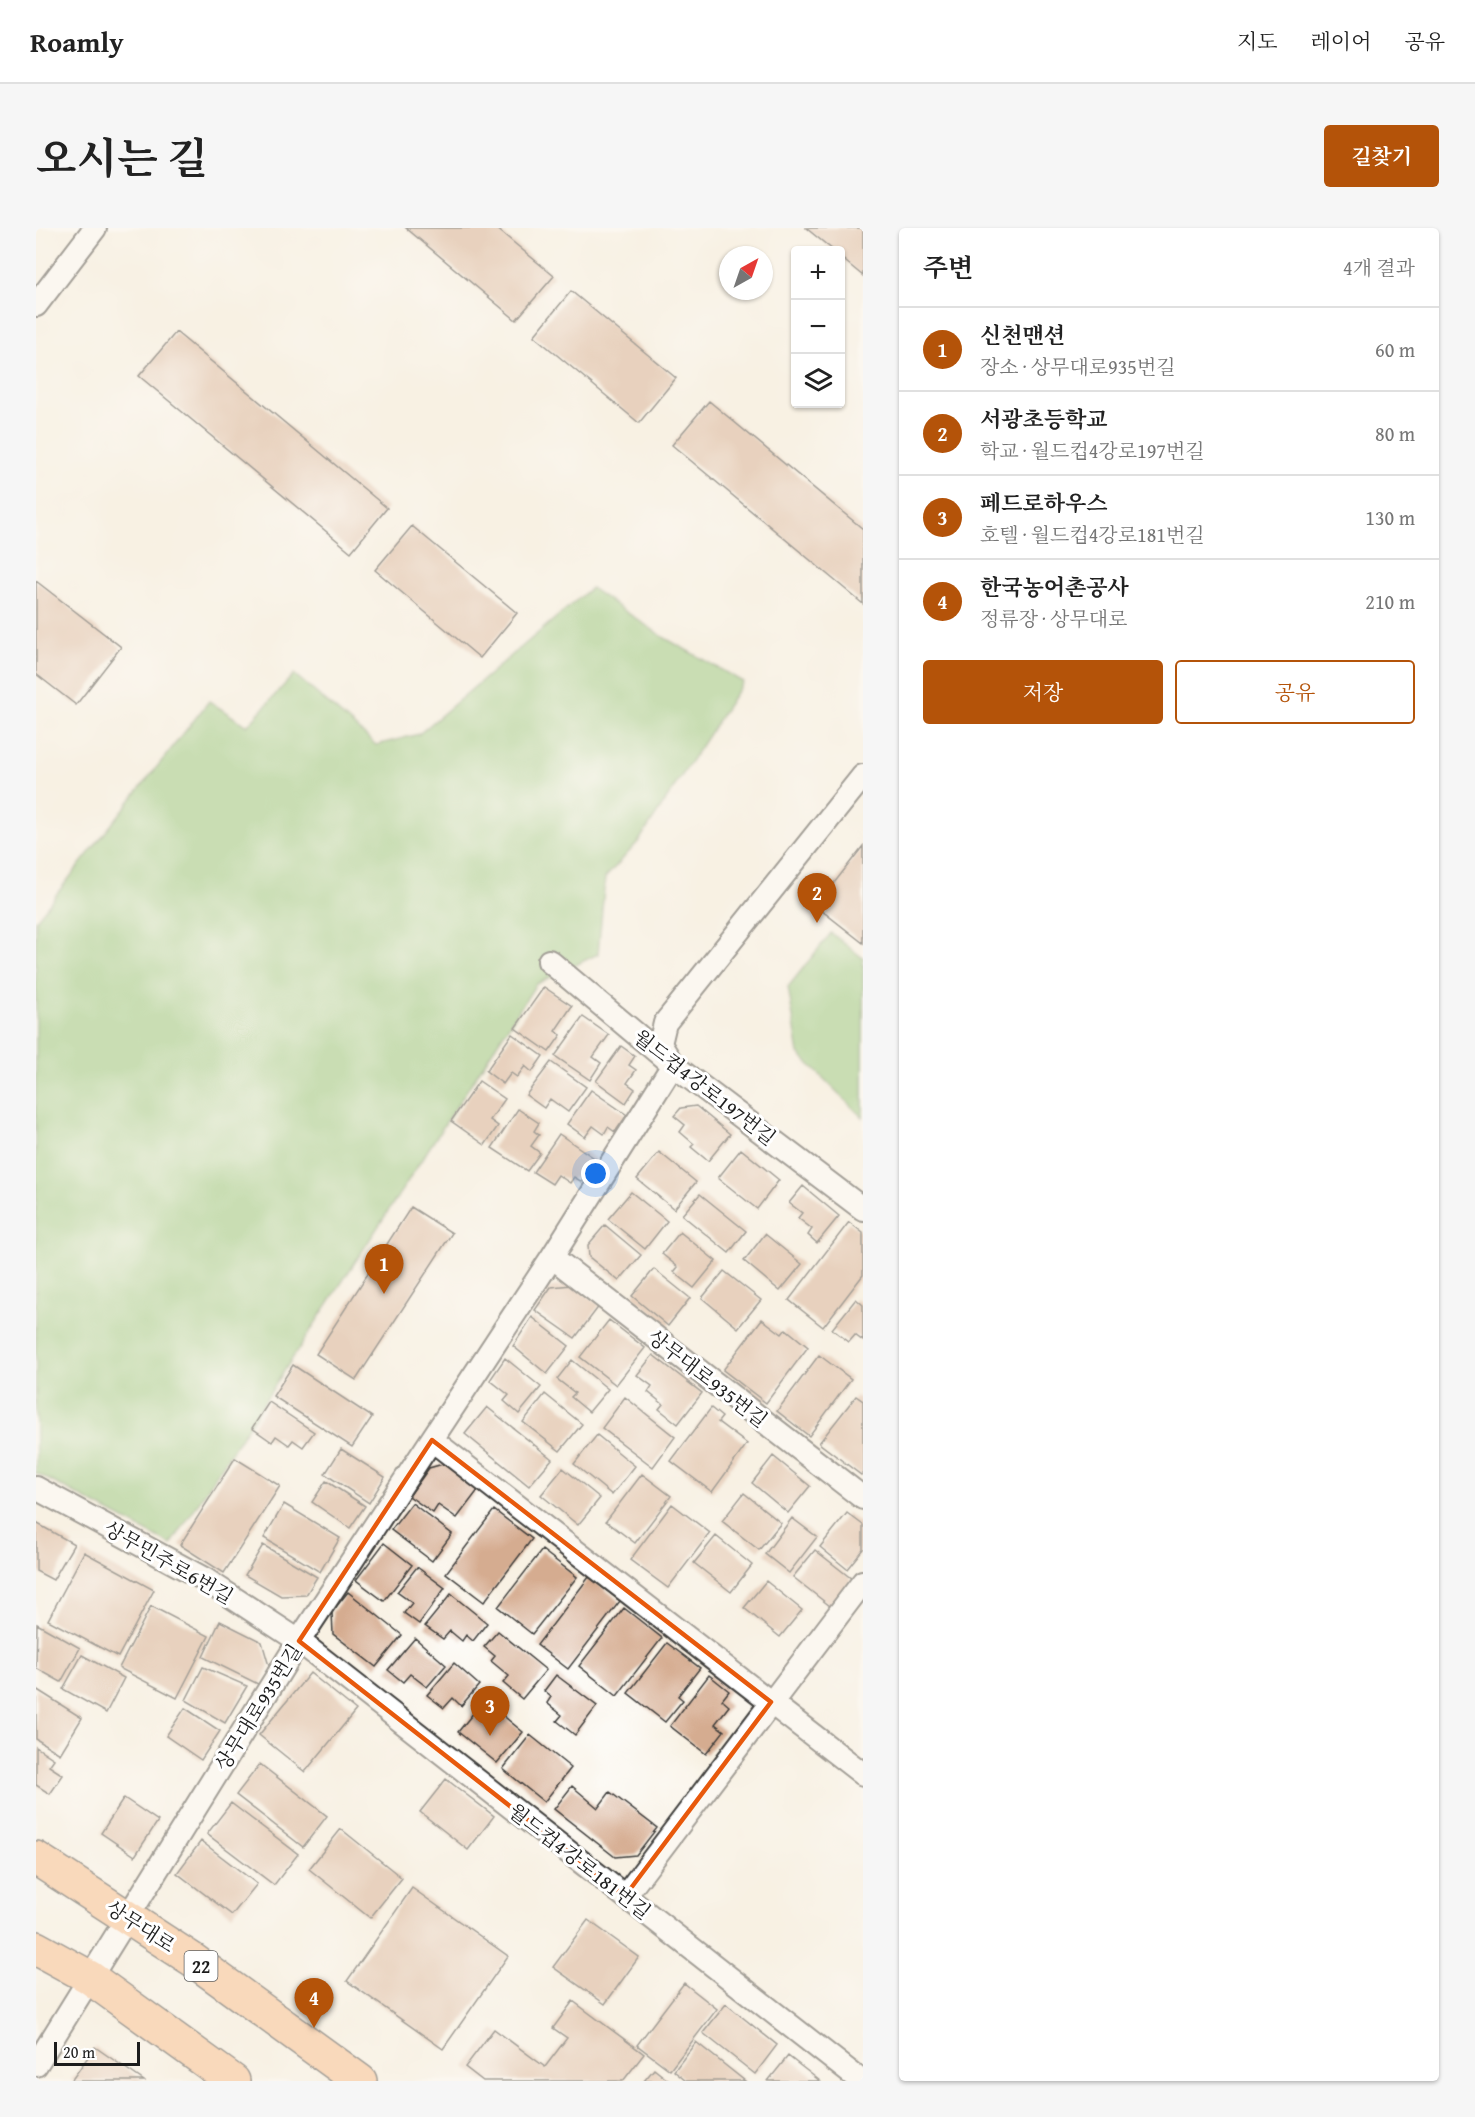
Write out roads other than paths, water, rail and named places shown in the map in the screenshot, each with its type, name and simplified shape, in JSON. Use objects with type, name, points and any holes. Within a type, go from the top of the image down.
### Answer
[{"type":"main road","name":"상무대로","points":[[36,1858],[193,1960],[360,2081]]},
{"type":"main road","points":[[36,1948],[89,1977],[232,2081]]},
{"type":"street","points":[[36,305],[95,228]]},
{"type":"street","points":[[673,1065],[660,1044],[665,1023],[863,776]]},
{"type":"street","name":"월드컵4강로197번길","points":[[549,961],[673,1065],[863,1209]]},
{"type":"street","name":"상무대로935번길","points":[[36,2065],[299,1641],[552,1257],[673,1065]]},
{"type":"street","name":"상무대로935번길","points":[[552,1257],[863,1498]]},
{"type":"street","points":[[432,1440],[863,1774]]},
{"type":"street","name":"상무민주로6번길","points":[[36,1488],[206,1580],[299,1641]]},
{"type":"street","points":[[625,1896],[863,1582]]},
{"type":"street","name":"월드컵4강로181번길","points":[[299,1641],[861,2081]]},
{"type":"place","name":"서광초등학교","points":[[817,923]]},
{"type":"place","name":"신천맨션","points":[[384,1294]]},
{"type":"place","name":"페드로하우스","points":[[490,1736]]},
{"type":"place","name":"한국농어촌공사","points":[[314,2028]]}]
